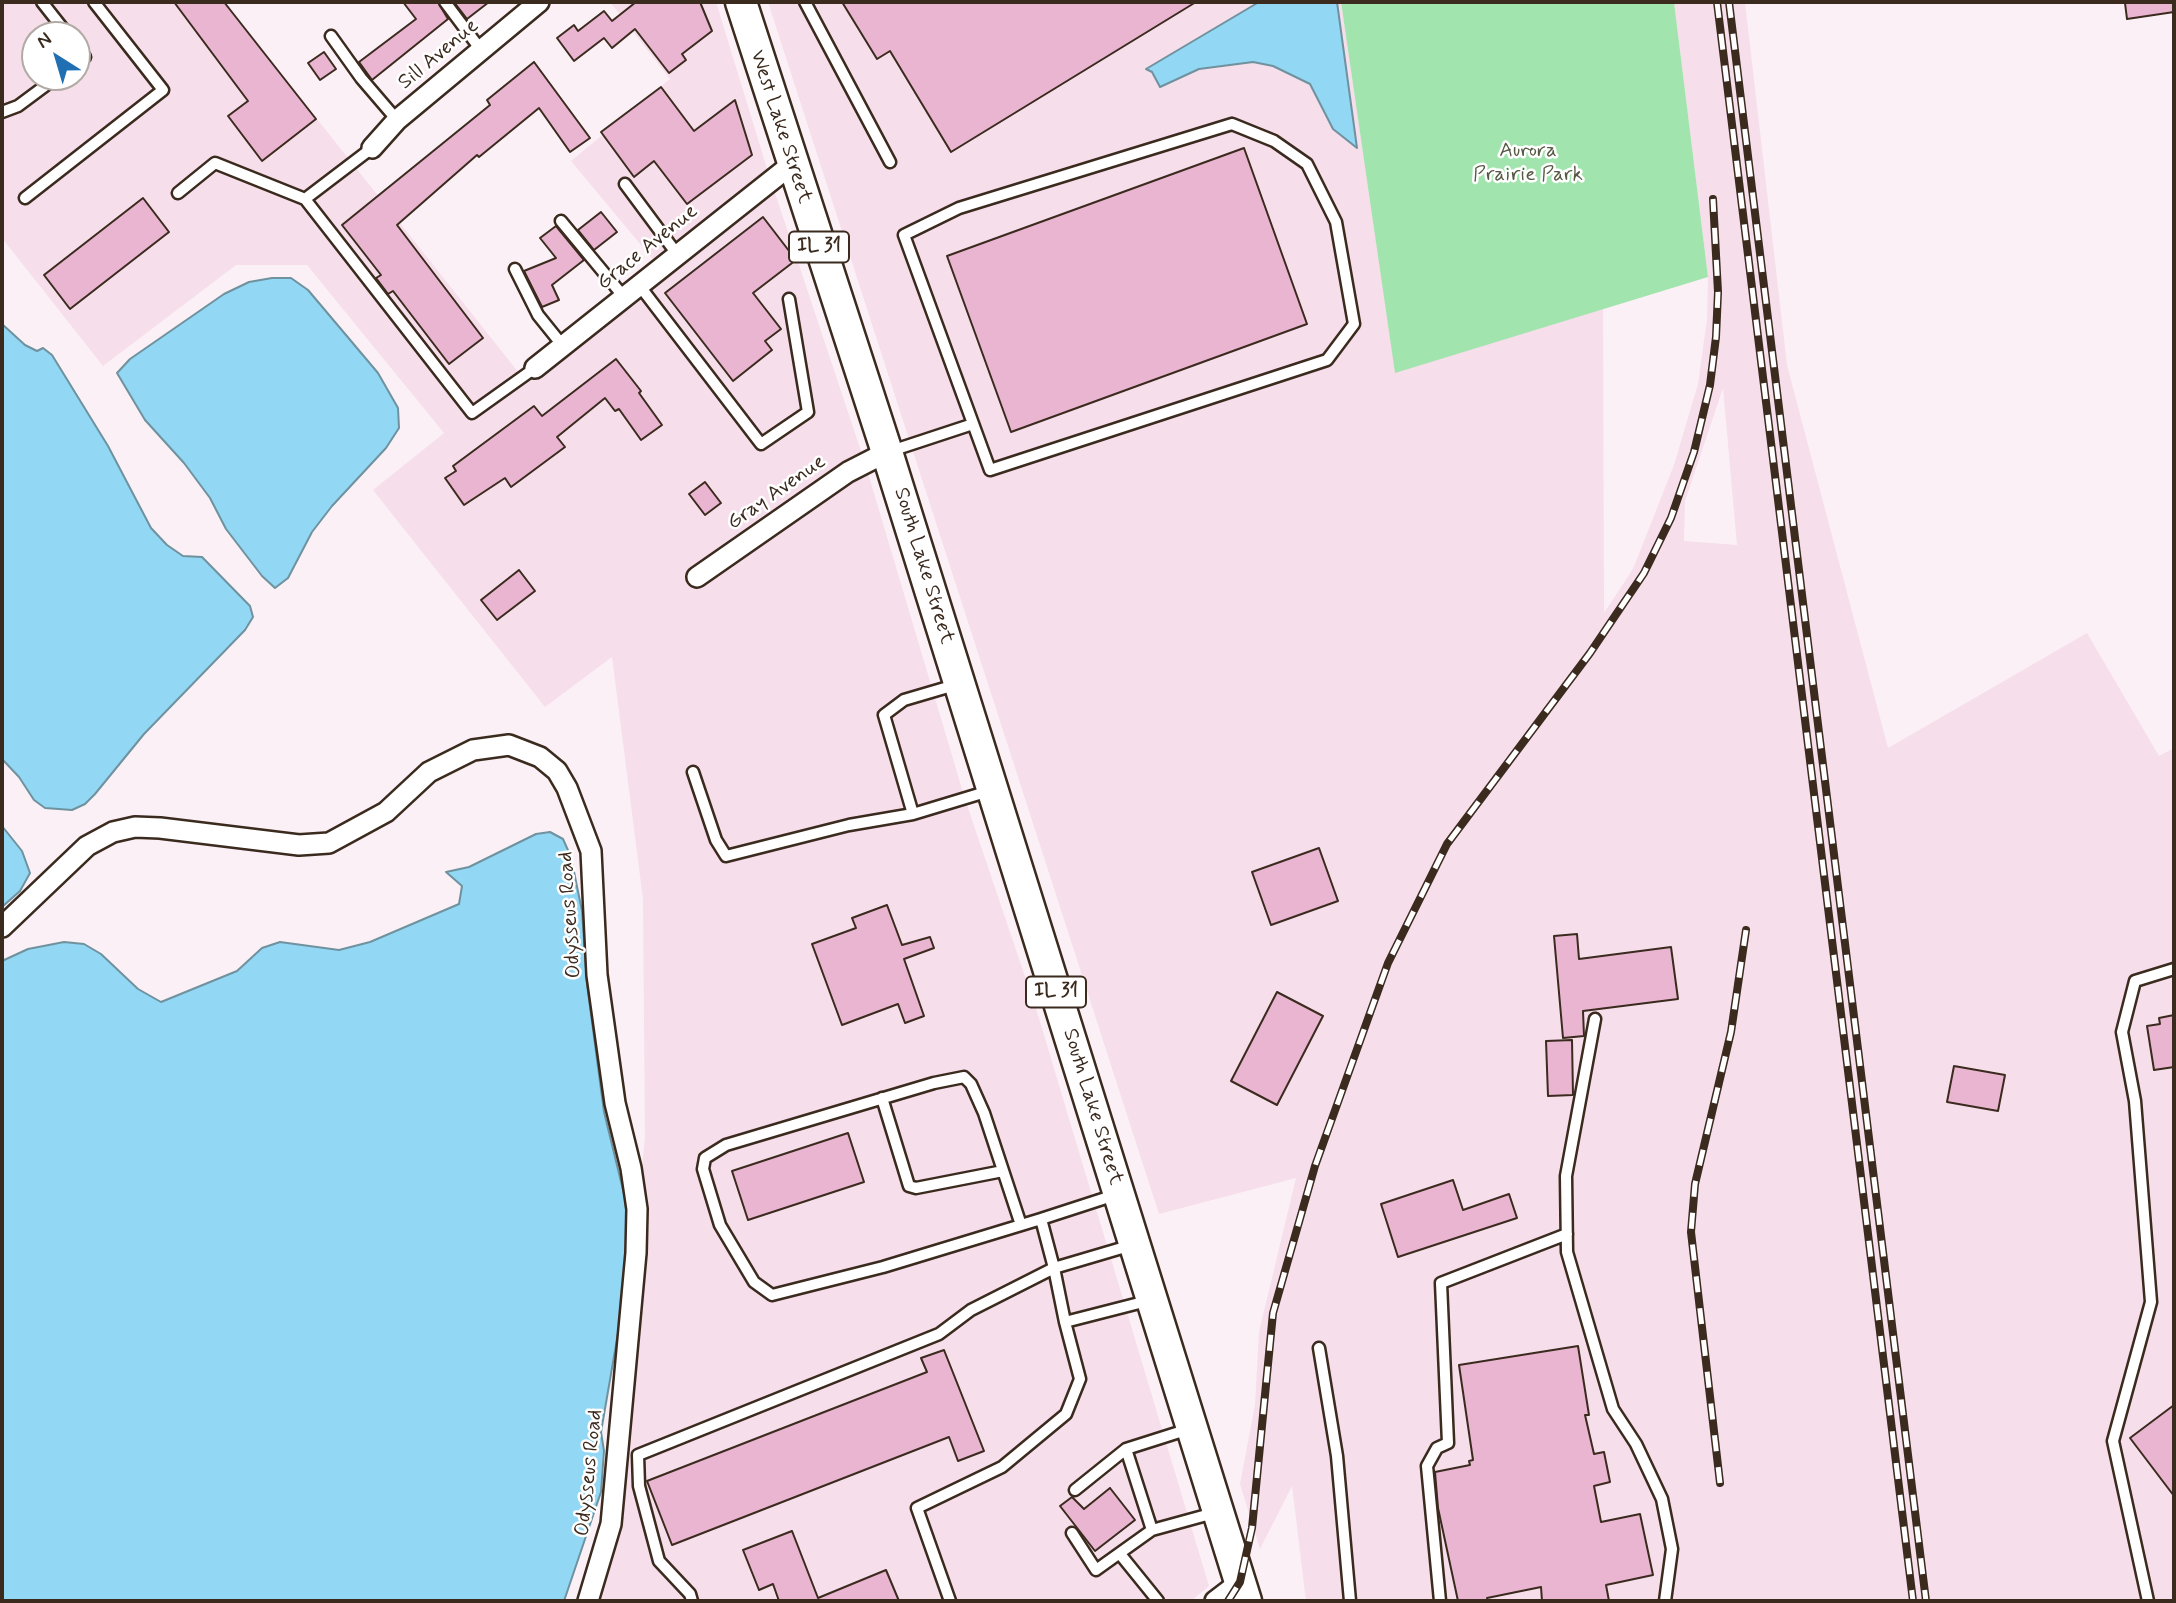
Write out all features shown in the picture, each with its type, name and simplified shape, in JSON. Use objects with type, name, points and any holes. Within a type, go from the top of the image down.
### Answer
[{"type":"main road","name":"West Lake Street","points":[[741,2],[791,165],[887,452]]},
{"type":"main road","name":"South Lake Street","points":[[887,452],[1243,1592]]},
{"type":"street","name":"Sill Avenue","points":[[372,148],[397,120],[540,2]]},
{"type":"street","name":"Grace Avenue","points":[[535,368],[791,165]]},
{"type":"street","name":"Gray Avenue","points":[[696,577],[848,472],[887,452]]},
{"type":"street","name":"Odysseus Road","points":[[2,927],[77,855],[113,832],[135,827],[160,828],[299,845],[329,843],[386,812],[429,772],[473,750],[509,745],[540,757],[557,771],[567,788],[591,851],[597,975],[615,1103],[631,1168],[637,1209],[636,1253],[611,1524],[588,1601]]},
{"type":"street","points":[[1215,1601],[1243,1592]]},
{"type":"lane","points":[[42,2],[57,21]]},
{"type":"lane","points":[[25,198],[163,90],[94,2]]},
{"type":"lane","points":[[445,2],[481,50]]},
{"type":"lane","points":[[805,2],[890,162]]},
{"type":"lane","points":[[331,36],[361,78],[397,120]]},
{"type":"lane","points":[[2,112],[18,106],[38,91]]},
{"type":"lane","points":[[1232,124],[1274,141],[1307,164],[1336,222],[1354,324],[1326,360],[990,470],[973,424],[904,235],[959,208],[1232,124]]},
{"type":"lane","points":[[305,200],[372,148]]},
{"type":"lane","points":[[178,193],[215,163],[305,200],[472,413],[535,368]]},
{"type":"lane","points":[[625,184],[677,254]]},
{"type":"lane","points":[[561,221],[631,291],[761,444],[808,412],[789,299]]},
{"type":"lane","points":[[515,270],[538,315],[563,346]]},
{"type":"lane","points":[[887,452],[973,424]]},
{"type":"lane","points":[[913,814],[884,715],[904,700],[960,684]]},
{"type":"lane","points":[[693,772],[716,840],[726,856],[849,825],[913,814],[992,789]]},
{"type":"lane","points":[[2148,1601],[2113,1441],[2151,1302],[2135,1101],[2122,1032],[2135,981],[2174,970]]},
{"type":"lane","points":[[1595,1019],[1566,1176],[1567,1252],[1613,1409],[1636,1444],[1662,1499],[1672,1549],[1665,1601]]},
{"type":"lane","points":[[1021,1225],[984,1113],[971,1084],[964,1077],[881,1098],[726,1145],[705,1158],[703,1169],[720,1225],[754,1282],[772,1295],[883,1267],[1041,1219],[1119,1194]]},
{"type":"lane","points":[[881,1098],[909,1186],[916,1188],[1003,1171]]},
{"type":"lane","points":[[950,1601],[917,1508],[1002,1467],[1066,1414],[1080,1379],[1041,1219]]},
{"type":"lane","points":[[1440,1601],[1427,1466],[1437,1448],[1448,1443],[1441,1283],[1567,1234]]},
{"type":"lane","points":[[692,1601],[659,1561],[639,1486],[638,1455],[939,1334],[971,1310],[1054,1268],[1135,1244]]},
{"type":"lane","points":[[1065,1322],[1152,1300]]},
{"type":"lane","points":[[1319,1348],[1337,1456],[1350,1601]]},
{"type":"lane","points":[[1075,1490],[1126,1449],[1193,1427]]},
{"type":"lane","points":[[1126,1449],[1152,1531]]},
{"type":"lane","points":[[1072,1533],[1097,1570],[1152,1531],[1218,1511]]},
{"type":"lane","points":[[1120,1554],[1158,1601]]},
{"type":"shaded area","points":[[2,2],[224,2],[519,373],[656,263],[571,161],[670,79],[610,2],[716,2],[769,175],[865,463],[965,799],[1038,1015],[1209,1586],[1191,1601],[599,1601],[645,1137],[643,899],[612,657],[545,707],[373,490],[444,433],[307,265],[236,265],[103,366],[2,238]]},
{"type":"shaded area","points":[[768,2],[1341,2],[1395,371],[1603,306],[1604,613],[1633,569],[1674,465],[1698,384],[1707,319],[1708,277],[1674,2],[1745,2],[1787,365],[1888,748],[2087,633],[2159,756],[2174,748],[2174,1601],[1306,1601],[1292,1486],[1260,1549],[1240,1484],[1255,1405],[1259,1332],[1296,1178],[1159,1214]],"holes":[[[1723,388],[1737,545],[1684,541],[1685,501]]]},
{"type":"green space","name":"Aurora Prairie Park","points":[[1341,2],[1674,2],[1708,277],[1395,373]]},
{"type":"water","points":[[1259,2],[1337,2],[1357,148],[1333,129],[1310,84],[1273,66],[1253,62],[1199,69],[1160,87],[1152,72],[1146,69]]},
{"type":"water","points":[[291,278],[308,290],[378,373],[398,408],[399,428],[386,448],[332,506],[312,532],[288,578],[275,588],[262,576],[226,529],[210,498],[184,463],[145,420],[117,373],[130,359],[224,294],[249,282]]},
{"type":"water","points":[[2,324],[25,345],[37,351],[43,348],[52,355],[108,446],[151,528],[167,545],[183,556],[202,557],[250,606],[253,617],[245,630],[144,734],[95,794],[85,804],[72,810],[45,808],[34,800],[19,777],[2,759]]},
{"type":"water","points":[[2,826],[22,851],[30,873],[20,891],[2,907]]},
{"type":"water","points":[[550,832],[563,839],[571,857],[582,911],[587,984],[604,1112],[625,1198],[628,1233],[627,1281],[601,1432],[604,1451],[601,1492],[564,1601],[2,1601],[2,961],[28,949],[64,942],[84,944],[101,954],[138,989],[161,1002],[237,971],[262,948],[280,942],[339,950],[370,942],[459,904],[462,886],[446,872],[469,867],[536,834]]},
{"type":"building","points":[[174,2],[224,2],[316,119],[262,161],[228,116],[248,101]]},
{"type":"building","points":[[403,2],[438,2],[448,19],[372,80],[359,62],[416,19]]},
{"type":"building","points":[[454,2],[489,2],[467,19]]},
{"type":"building","points":[[636,2],[700,2],[712,31],[682,54],[686,60],[669,73],[635,29],[612,48],[604,38],[574,61],[557,38],[574,25],[578,31],[604,11],[612,21]]},
{"type":"building","points":[[842,2],[1196,2],[951,152],[890,51],[877,59]]},
{"type":"building","points":[[2174,2],[2174,12],[2127,19],[2125,3]]},
{"type":"building","points":[[324,52],[336,69],[320,80],[308,63]]},
{"type":"building","points":[[534,62],[590,138],[570,152],[539,108],[479,157],[477,155],[397,225],[483,338],[449,364],[393,291],[388,294],[376,278],[381,275],[342,225],[490,105],[487,100]]},
{"type":"building","points":[[661,87],[694,131],[735,100],[752,155],[687,204],[654,161],[634,177],[601,132]]},
{"type":"building","points":[[1244,148],[1307,324],[1011,432],[947,256]]},
{"type":"building","points":[[143,198],[169,232],[70,309],[44,275]]},
{"type":"building","points":[[601,212],[617,232],[594,250],[578,230]]},
{"type":"building","points":[[763,217],[796,260],[753,293],[781,329],[765,341],[772,350],[733,381],[665,293]]},
{"type":"building","points":[[556,226],[584,260],[552,285],[559,300],[542,307],[524,271],[556,258],[540,238]]},
{"type":"building","points":[[616,359],[641,391],[639,393],[662,425],[641,440],[619,409],[615,411],[605,398],[557,437],[565,447],[511,487],[505,478],[464,505],[445,478],[456,471],[453,466],[534,406],[542,416]]},
{"type":"building","points":[[705,482],[721,503],[705,515],[689,494]]},
{"type":"building","points":[[519,570],[535,591],[497,620],[481,600]]},
{"type":"building","points":[[1319,848],[1338,901],[1271,925],[1252,872]]},
{"type":"building","points":[[887,905],[902,945],[930,937],[934,948],[904,959],[924,1016],[905,1023],[898,1004],[842,1025],[812,944],[856,928],[852,918]]},
{"type":"building","points":[[1577,934],[1579,959],[1671,947],[1678,999],[1583,1011],[1584,1036],[1563,1038],[1554,936]]},
{"type":"building","points":[[1277,992],[1323,1016],[1277,1105],[1231,1081]]},
{"type":"building","points":[[2174,1015],[2174,1067],[2154,1070],[2147,1026],[2160,1024],[2159,1018]]},
{"type":"building","points":[[1572,1040],[1573,1095],[1548,1096],[1546,1041]]},
{"type":"building","points":[[1954,1066],[2005,1075],[1998,1111],[1947,1102]]},
{"type":"building","points":[[848,1133],[864,1182],[748,1220],[732,1171]]},
{"type":"building","points":[[1453,1180],[1463,1210],[1509,1194],[1517,1218],[1398,1257],[1381,1204]]},
{"type":"building","points":[[1578,1346],[1589,1415],[1585,1415],[1594,1454],[1604,1452],[1610,1482],[1594,1486],[1601,1522],[1640,1514],[1653,1575],[1606,1585],[1609,1601],[1542,1601],[1541,1587],[1487,1598],[1488,1601],[1458,1601],[1438,1508],[1435,1472],[1470,1465],[1469,1461],[1473,1460],[1459,1365]]},
{"type":"building","points":[[944,1350],[984,1451],[958,1461],[949,1437],[672,1545],[647,1481],[927,1372],[921,1358]]},
{"type":"building","points":[[2174,1405],[2174,1496],[2130,1438]]},
{"type":"building","points":[[1110,1488],[1135,1520],[1095,1551],[1060,1506],[1072,1497],[1084,1509]]},
{"type":"building","points":[[792,1531],[818,1598],[886,1570],[899,1601],[779,1601],[773,1584],[759,1590],[743,1550]]},
{"type":"railway","points":[[1717,2],[1913,1601]]},
{"type":"railway","points":[[1729,2],[1926,1601]]},
{"type":"railway","points":[[1228,1601],[1240,1582],[1252,1528],[1273,1313],[1315,1166],[1388,963],[1447,844],[1590,653],[1644,573],[1671,518],[1694,452],[1710,385],[1716,337],[1718,292],[1713,199]]},
{"type":"railway","points":[[1720,1483],[1691,1232],[1695,1184],[1731,1032],[1746,930]]}]
